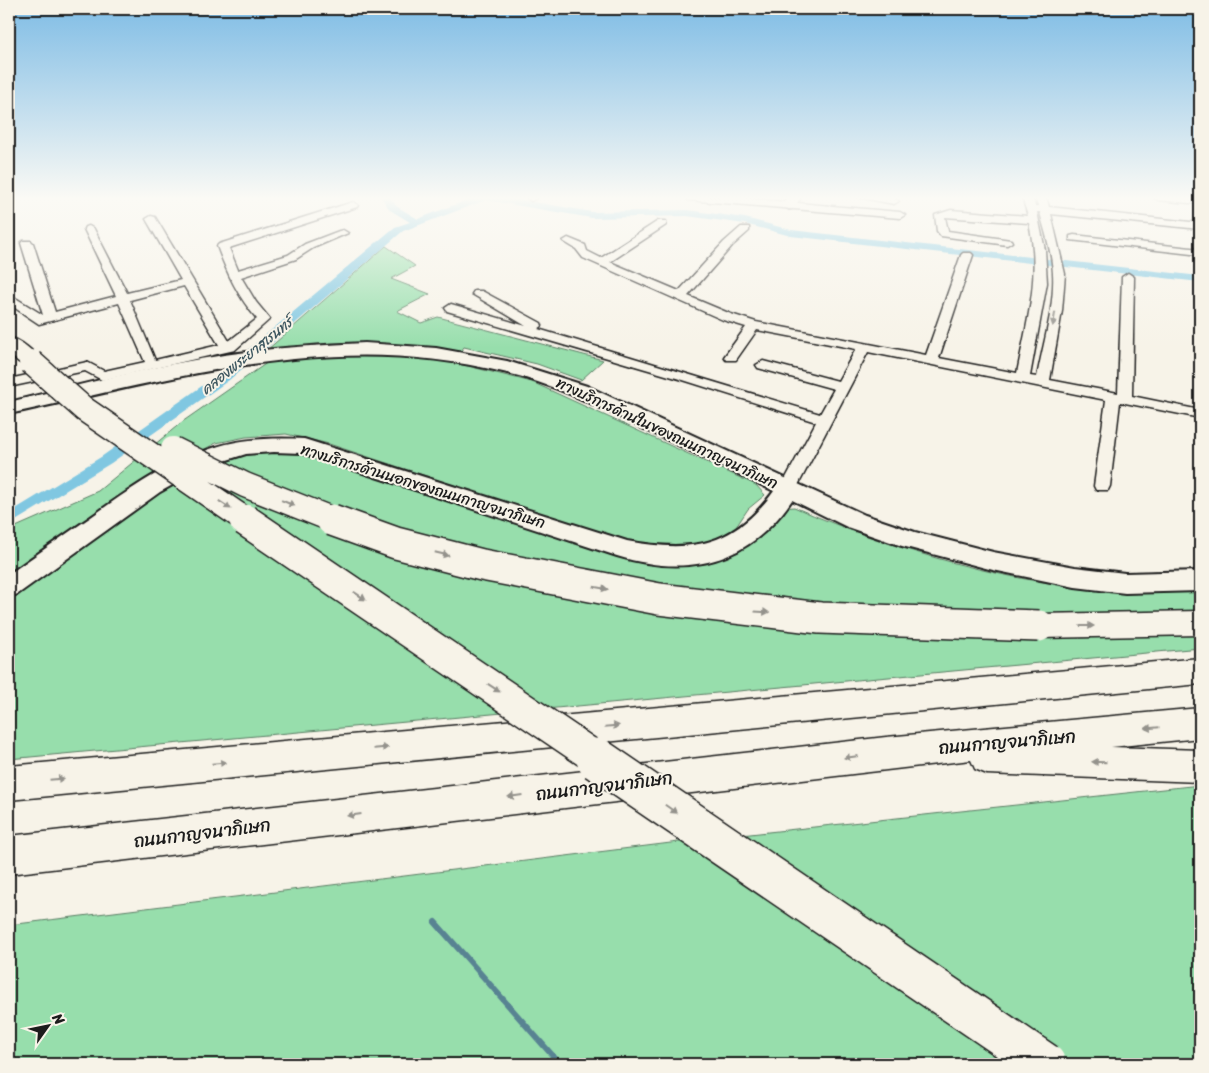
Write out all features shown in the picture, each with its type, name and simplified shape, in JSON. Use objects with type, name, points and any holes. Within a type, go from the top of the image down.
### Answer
[{"type":"highway","points":[[16,363],[209,470],[292,504],[394,542],[502,569],[571,583],[749,611],[869,620],[1039,626],[1200,624]]},
{"type":"highway","points":[[16,363],[1045,1064]]},
{"type":"highway","points":[[9,783],[1200,671]]},
{"type":"highway","name":"ถนนกาญจนาภิเษก","points":[[9,855],[886,753],[1200,723]]},
{"type":"highway","points":[[886,753],[1200,766]]},
{"type":"main road","name":"ทางบริการด้านในของถนนกาญจนาภิเษก","points":[[9,408],[184,368],[274,353],[361,348],[419,350],[482,359],[546,377],[580,390],[788,489],[874,527],[911,540],[993,561],[1075,577],[1125,583],[1200,581]]},
{"type":"main road","name":"ทางบริการด้านนอกของถนนกาญจนาภิเษก","points":[[9,587],[183,466],[208,456],[257,445],[304,446],[626,550],[655,557],[678,559],[715,551],[729,545],[759,525],[788,489]]},
{"type":"street","points":[[27,247],[50,317]]},
{"type":"street","points":[[98,247],[123,298],[149,359]]},
{"type":"street","points":[[168,247],[224,343]]},
{"type":"street","points":[[16,363],[87,366],[102,376],[230,347],[264,319],[234,275],[223,247]]},
{"type":"street","points":[[234,275],[292,257],[307,247]]},
{"type":"street","points":[[581,247],[582,252],[587,256],[727,317],[1200,414]]},
{"type":"street","points":[[602,262],[625,247]]},
{"type":"street","points":[[681,296],[725,247]]},
{"type":"street","points":[[1043,382],[1056,311],[1059,271],[1055,247]]},
{"type":"street","points":[[1156,247],[1200,252]]},
{"type":"street","points":[[1023,378],[1041,283],[1040,250],[1056,252]]},
{"type":"street","points":[[932,359],[967,254]]},
{"type":"street","points":[[1102,486],[1119,397],[1128,277]]},
{"type":"street","points":[[9,298],[39,320],[189,281]]},
{"type":"street","points":[[1041,283],[1058,286]]},
{"type":"street","points":[[478,294],[545,334]]},
{"type":"street","points":[[451,308],[545,334],[825,418]]},
{"type":"street","points":[[731,358],[754,324]]},
{"type":"street","points":[[788,489],[825,418],[844,387],[864,346]]},
{"type":"street","points":[[763,365],[844,387]]},
{"type":"green space","points":[[385,247],[388,247],[415,266],[391,279],[430,294],[397,311],[421,323],[438,317],[603,360],[581,380],[537,364],[464,347],[452,362],[532,382],[756,485],[765,495],[748,509],[734,530],[715,541],[688,551],[650,550],[329,444],[286,434],[246,437],[216,443],[164,471],[9,579],[9,530],[98,491],[182,422],[271,360],[259,357]]},
{"type":"green space","points":[[245,450],[287,450],[311,455],[610,554],[677,566],[707,564],[740,549],[783,508],[794,507],[915,552],[1000,574],[1085,588],[1128,592],[1200,591],[1200,612],[1142,613],[1043,635],[1080,638],[1200,633],[1200,648],[9,759],[9,596],[168,482]]},
{"type":"green space","points":[[1200,785],[1200,1064],[9,1064],[9,925],[695,840]]},
{"type":"waterway","name":"คลองพระยาสุเรนทร์","points":[[9,520],[106,460],[224,377],[378,247]]},
{"type":"waterway","points":[[916,247],[1200,279]]},
{"type":"waterway","points":[[435,922],[560,1064]]}]
